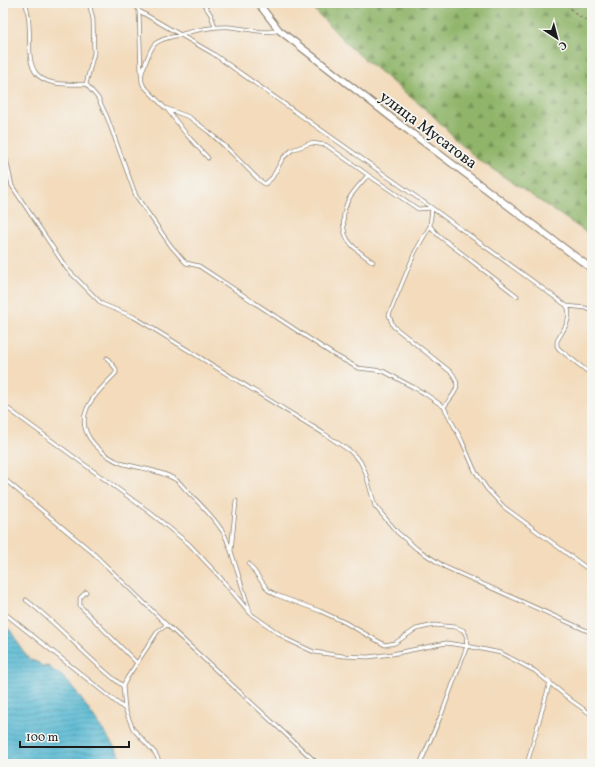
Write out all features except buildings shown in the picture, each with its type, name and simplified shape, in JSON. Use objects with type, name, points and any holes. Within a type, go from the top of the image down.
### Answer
[{"type":"street","name":"улица Мусатова","points":[[258,3],[278,30],[592,269]]},
{"type":"lane","points":[[26,3],[30,25],[31,60],[34,71],[42,79],[52,83],[64,85],[86,84]]},
{"type":"lane","points":[[86,84],[94,53],[93,19],[89,3]]},
{"type":"lane","points":[[135,3],[139,11],[141,76],[143,85],[208,158]]},
{"type":"lane","points":[[203,3],[211,15],[215,27]]},
{"type":"lane","points":[[139,11],[212,53],[432,208],[567,306],[586,308],[592,311]]},
{"type":"lane","points":[[141,76],[150,52],[156,43],[167,38],[191,31],[215,27],[230,27],[272,32],[278,30]]},
{"type":"lane","points":[[86,84],[98,98],[107,117],[136,196],[171,246],[186,263],[199,266],[331,353],[358,368],[384,371],[424,393],[444,407],[462,441],[475,471],[487,489],[504,507],[592,572]]},
{"type":"lane","points":[[165,108],[189,117],[209,132],[258,180],[266,184],[272,178],[283,158],[292,150],[311,143],[326,145],[418,209],[432,208]]},
{"type":"lane","points":[[3,145],[12,186],[67,269],[102,304],[134,317],[350,451],[360,461],[365,471],[375,506],[397,532],[417,549],[445,567],[592,633]]},
{"type":"lane","points":[[368,175],[350,197],[345,210],[344,220],[347,239],[373,262]]},
{"type":"lane","points":[[432,208],[430,226],[415,252],[389,316],[393,326],[452,373],[457,380],[457,389],[444,407]]},
{"type":"lane","points":[[430,226],[438,235],[517,296]]},
{"type":"lane","points":[[567,306],[569,317],[557,341],[557,346],[592,375]]},
{"type":"lane","points":[[107,358],[116,369],[116,373],[93,396],[88,404],[85,422],[87,436],[112,460],[152,470],[176,480],[197,501],[222,529],[231,551],[251,614]]},
{"type":"lane","points":[[3,405],[148,511],[189,544],[251,614],[288,640],[314,652],[336,655],[368,656],[392,654],[446,643],[501,653],[535,671],[592,715]]},
{"type":"lane","points":[[3,478],[92,552],[167,624],[318,764]]},
{"type":"lane","points":[[231,551],[236,501]]},
{"type":"lane","points":[[249,564],[268,590],[276,595],[326,614],[385,645],[395,643],[416,629],[434,625],[455,627],[463,630],[466,635],[467,646],[442,713],[420,764]]},
{"type":"lane","points":[[86,592],[80,598],[80,606],[137,663]]},
{"type":"lane","points":[[26,600],[45,614],[110,677],[123,686]]},
{"type":"lane","points":[[3,612],[125,709]]},
{"type":"lane","points":[[161,764],[155,753],[133,729],[125,709],[123,686],[158,632],[167,624]]},
{"type":"lane","points":[[528,764],[550,682]]},
{"type":"path","points":[[567,3],[574,13],[592,24]]},
{"type":"green space","points":[[308,3],[592,3],[592,236],[476,158],[430,113],[351,48]]},
{"type":"water","points":[[3,624],[10,630],[29,659],[39,663],[42,667],[48,666],[56,673],[60,674],[75,690],[126,764],[3,764]]}]
